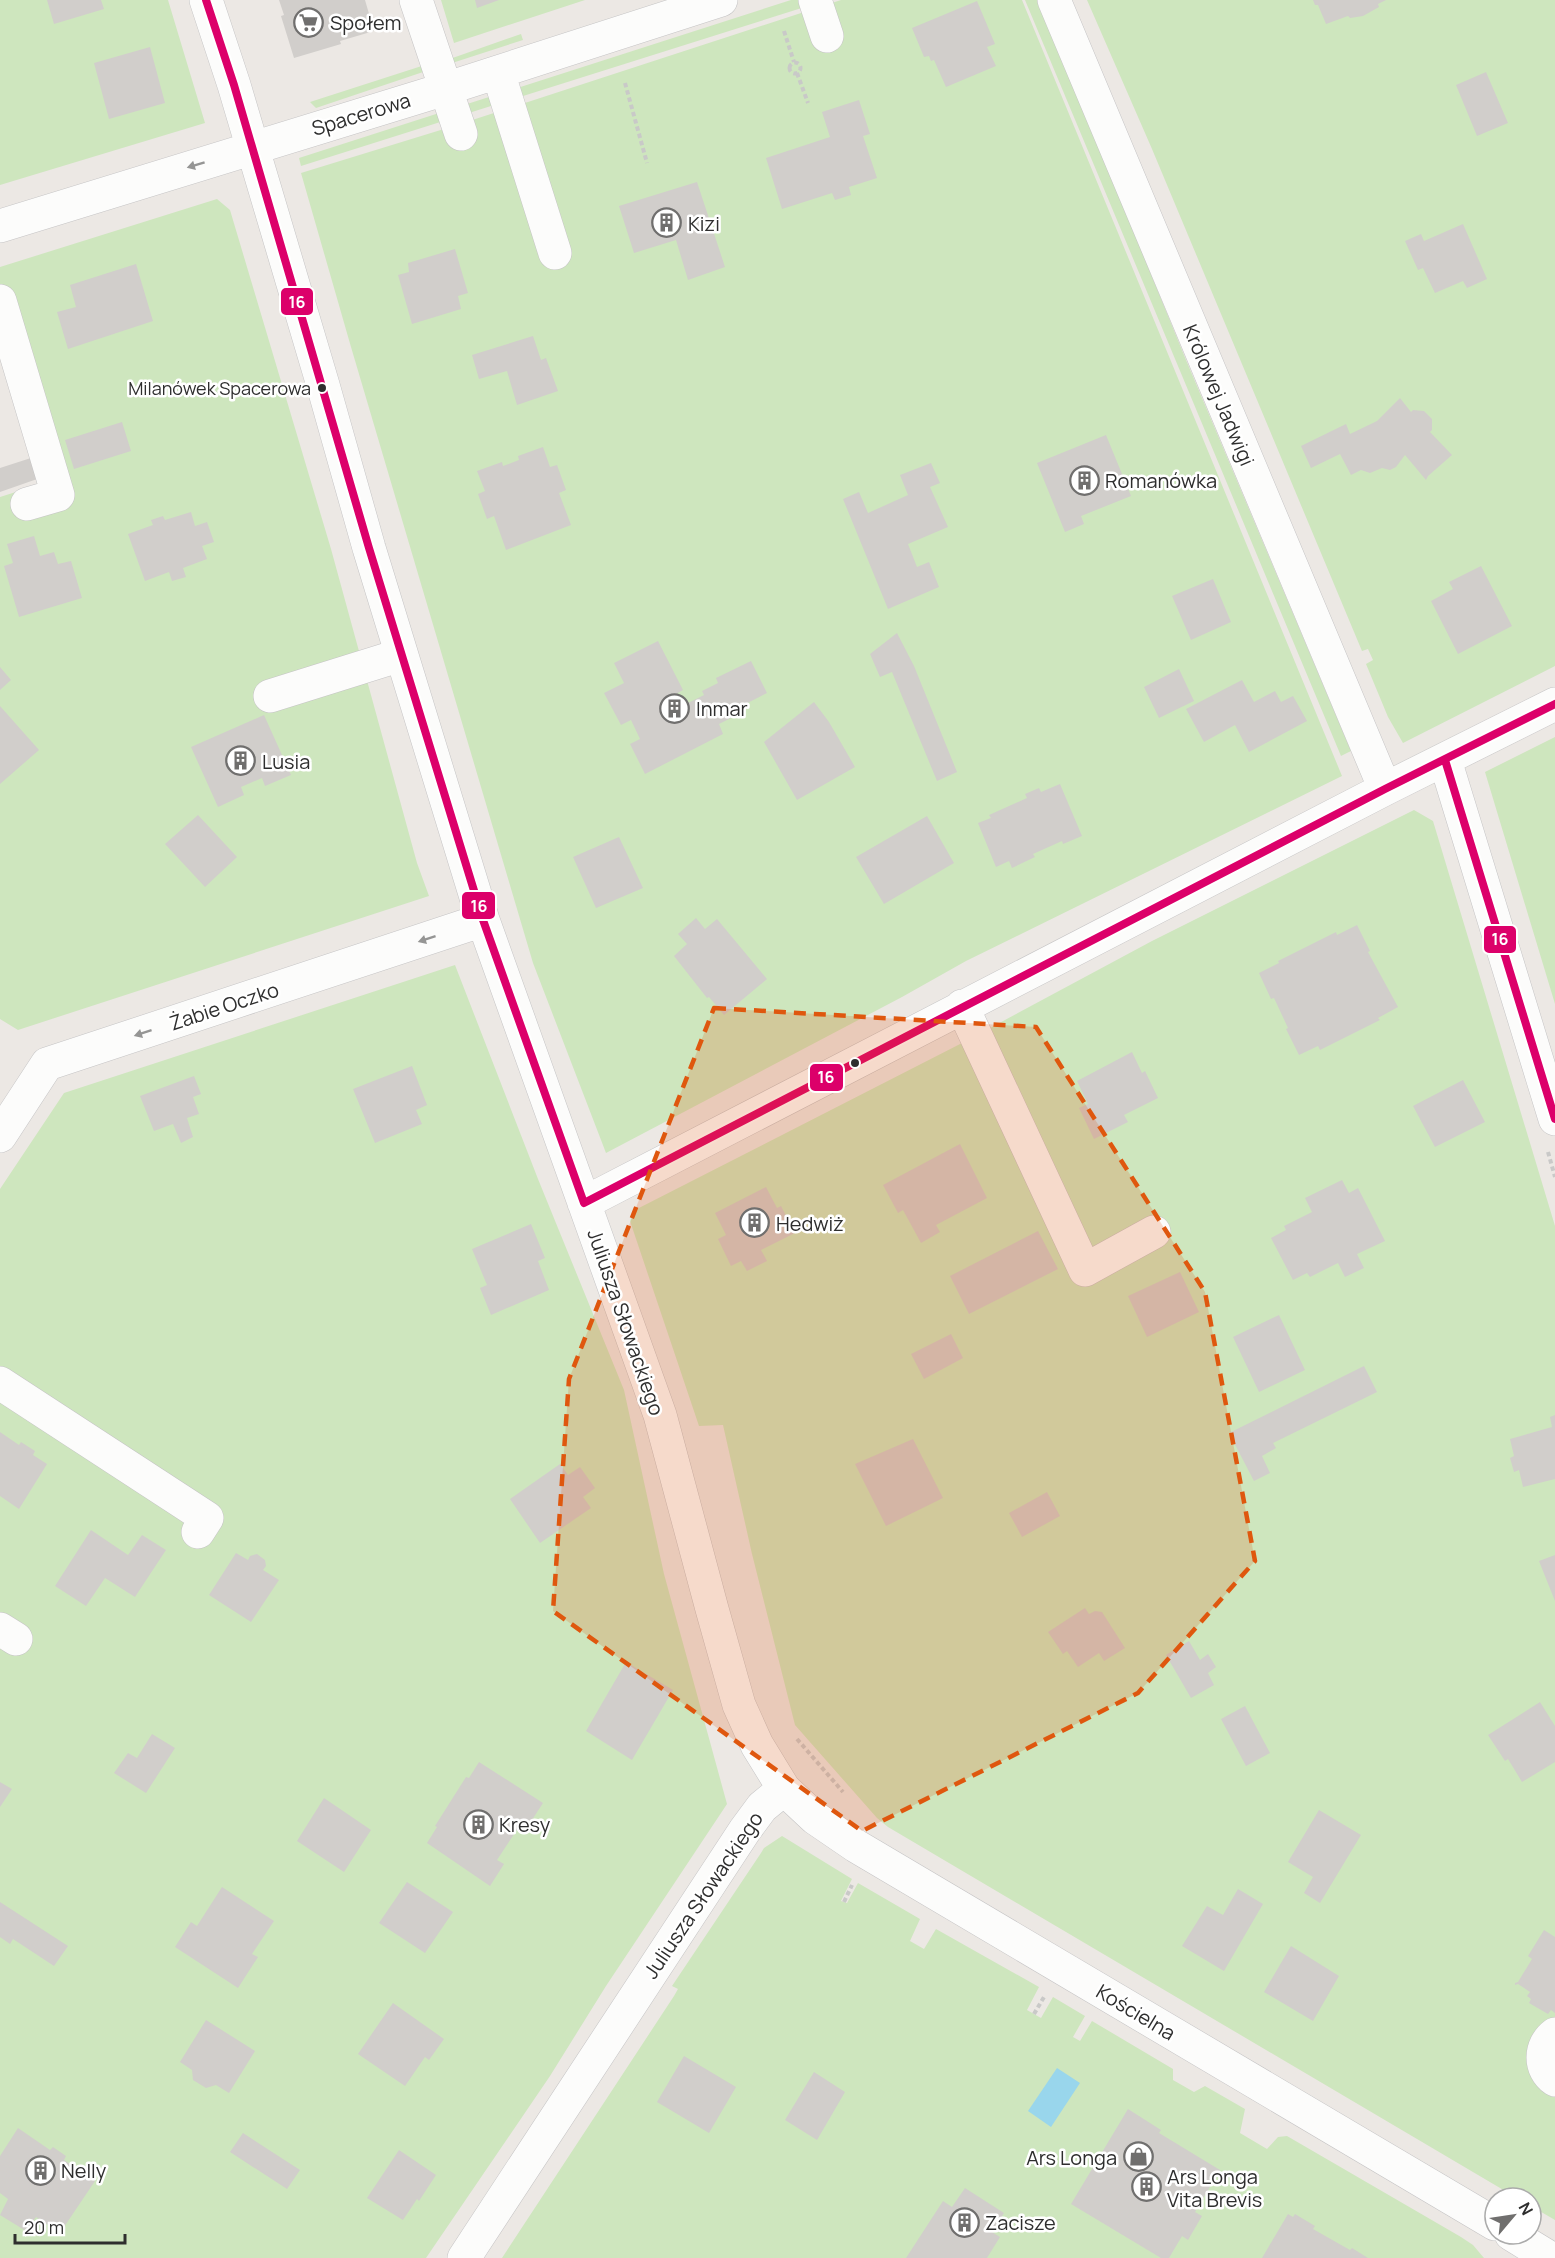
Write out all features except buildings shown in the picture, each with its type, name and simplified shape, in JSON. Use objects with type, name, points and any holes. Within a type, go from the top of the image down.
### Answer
[{"type":"street","name":"Juliusza Słowackiego","points":[[206,0],[252,148],[401,655],[483,920],[660,1415],[739,1705],[757,1744],[784,1790],[762,1807],[745,1830],[464,2258]]},
{"type":"street","points":[[417,0],[461,134]]},
{"type":"street","name":"Spacerowa","points":[[0,226],[446,89],[721,0]]},
{"type":"street","points":[[815,0],[827,36]]},
{"type":"street","name":"Królowej Jadwigi","points":[[1054,0],[1385,789]]},
{"type":"street","points":[[498,72],[555,253]]},
{"type":"street","points":[[0,301],[58,495],[27,504]]},
{"type":"street","points":[[270,696],[401,655]]},
{"type":"street","points":[[584,1203],[962,1006],[1555,704]]},
{"type":"street","points":[[1445,760],[1555,1119]]},
{"type":"street","name":"Żabie Oczko","points":[[0,1136],[47,1064],[483,920]]},
{"type":"street","points":[[962,1006],[1085,1270],[1154,1232]]},
{"type":"street","points":[[0,1383],[207,1518],[198,1532]]},
{"type":"street","name":"Kościelna","points":[[784,1790],[815,1818],[866,1852],[1483,2217]]},
{"type":"street","points":[[1530,2246],[1550,2258]]},
{"type":"path","points":[[784,31],[794,62],[800,66],[797,73],[808,103]]},
{"type":"path","points":[[794,62],[790,69],[797,73]]},
{"type":"path","points":[[626,83],[647,163]]},
{"type":"path","points":[[797,1738],[850,1800]]},
{"type":"highlighted area","points":[[714,1008],[1036,1027],[1205,1292],[1255,1561],[1138,1693],[862,1831],[553,1611],[569,1379]]},
{"type":"green space","points":[[0,0],[168,0],[205,123],[0,185]]},
{"type":"green space","points":[[441,0],[585,0],[454,43]]},
{"type":"green space","points":[[791,0],[827,0],[301,166],[299,158]]},
{"type":"green space","points":[[841,0],[1022,0],[1342,776],[966,961],[606,1153],[533,963],[301,173],[457,125]]},
{"type":"green space","points":[[1025,0],[1039,0],[1186,360],[1351,751],[1341,756]]},
{"type":"green space","points":[[1087,0],[1555,0],[1555,666],[1403,743],[1388,717],[1366,664],[1373,660],[1368,649],[1362,651],[1152,149]]},
{"type":"green space","points":[[521,34],[523,40],[449,64],[444,61]]},
{"type":"green space","points":[[431,63],[432,69],[316,108],[310,102]]},
{"type":"green space","points":[[217,199],[230,210],[331,549],[417,863],[429,896],[18,1030],[0,1019],[0,497],[38,485],[36,480],[41,478],[0,345],[0,267]]},
{"type":"green space","points":[[1555,737],[1555,1004],[1485,772]]},
{"type":"green space","points":[[1414,810],[1433,821],[1555,1226],[1555,2220],[1543,2213],[1543,2186],[1497,2186],[888,1827],[877,1818],[795,1725],[752,1554],[723,1425],[699,1426],[630,1221],[635,1210],[964,1042],[1152,941]]},
{"type":"green space","points":[[455,965],[538,1179],[624,1390],[664,1574],[727,1804],[606,1986],[550,2076],[426,2258],[0,2258],[0,1643],[19,1655],[33,1636],[0,1615],[0,1189],[64,1093]]},
{"type":"green space","points":[[782,1836],[852,1879],[841,1901],[847,1903],[858,1883],[920,1919],[910,1941],[924,1949],[936,1929],[1039,1987],[1027,2010],[1041,2018],[1053,1997],[1085,2016],[1073,2037],[1080,2041],[1092,2021],[1173,2069],[1173,2080],[1194,2092],[1205,2086],[1245,2109],[1240,2133],[1267,2149],[1278,2137],[1287,2136],[1461,2237],[1473,2245],[1484,2258],[502,2258],[674,1996],[678,1989],[672,1986],[764,1848]]},
{"type":"water","points":[[1057,2068],[1080,2083],[1051,2127],[1028,2111]]},
{"type":"transit line","name":"16","points":[[206,0],[234,85],[369,548],[483,920],[584,1203]]},
{"type":"transit line","name":"16","points":[[584,1203],[1385,789],[1555,704]]},
{"type":"transit line","name":"16","points":[[1445,760],[1555,1119]]},
{"type":"place","name":"Społem","points":[[309,22]]},
{"type":"place","name":"Kizi","points":[[667,223]]},
{"type":"place","name":"Milanówek Spacerowa","points":[[322,388]]},
{"type":"place","name":"Romanówka","points":[[1084,480]]},
{"type":"place","name":"Inmar","points":[[675,708]]},
{"type":"place","name":"Lusia","points":[[241,761]]},
{"type":"place","name":"Hedwiż","points":[[755,1223]]},
{"type":"place","name":"Kresy","points":[[478,1824]]},
{"type":"place","name":"Ars Longa","points":[[1138,2157]]},
{"type":"place","name":"Nelly","points":[[40,2170]]},
{"type":"place","name":"Ars Longa Vita Brevis","points":[[1146,2187]]},
{"type":"place","name":"Zacisze","points":[[964,2222]]}]
